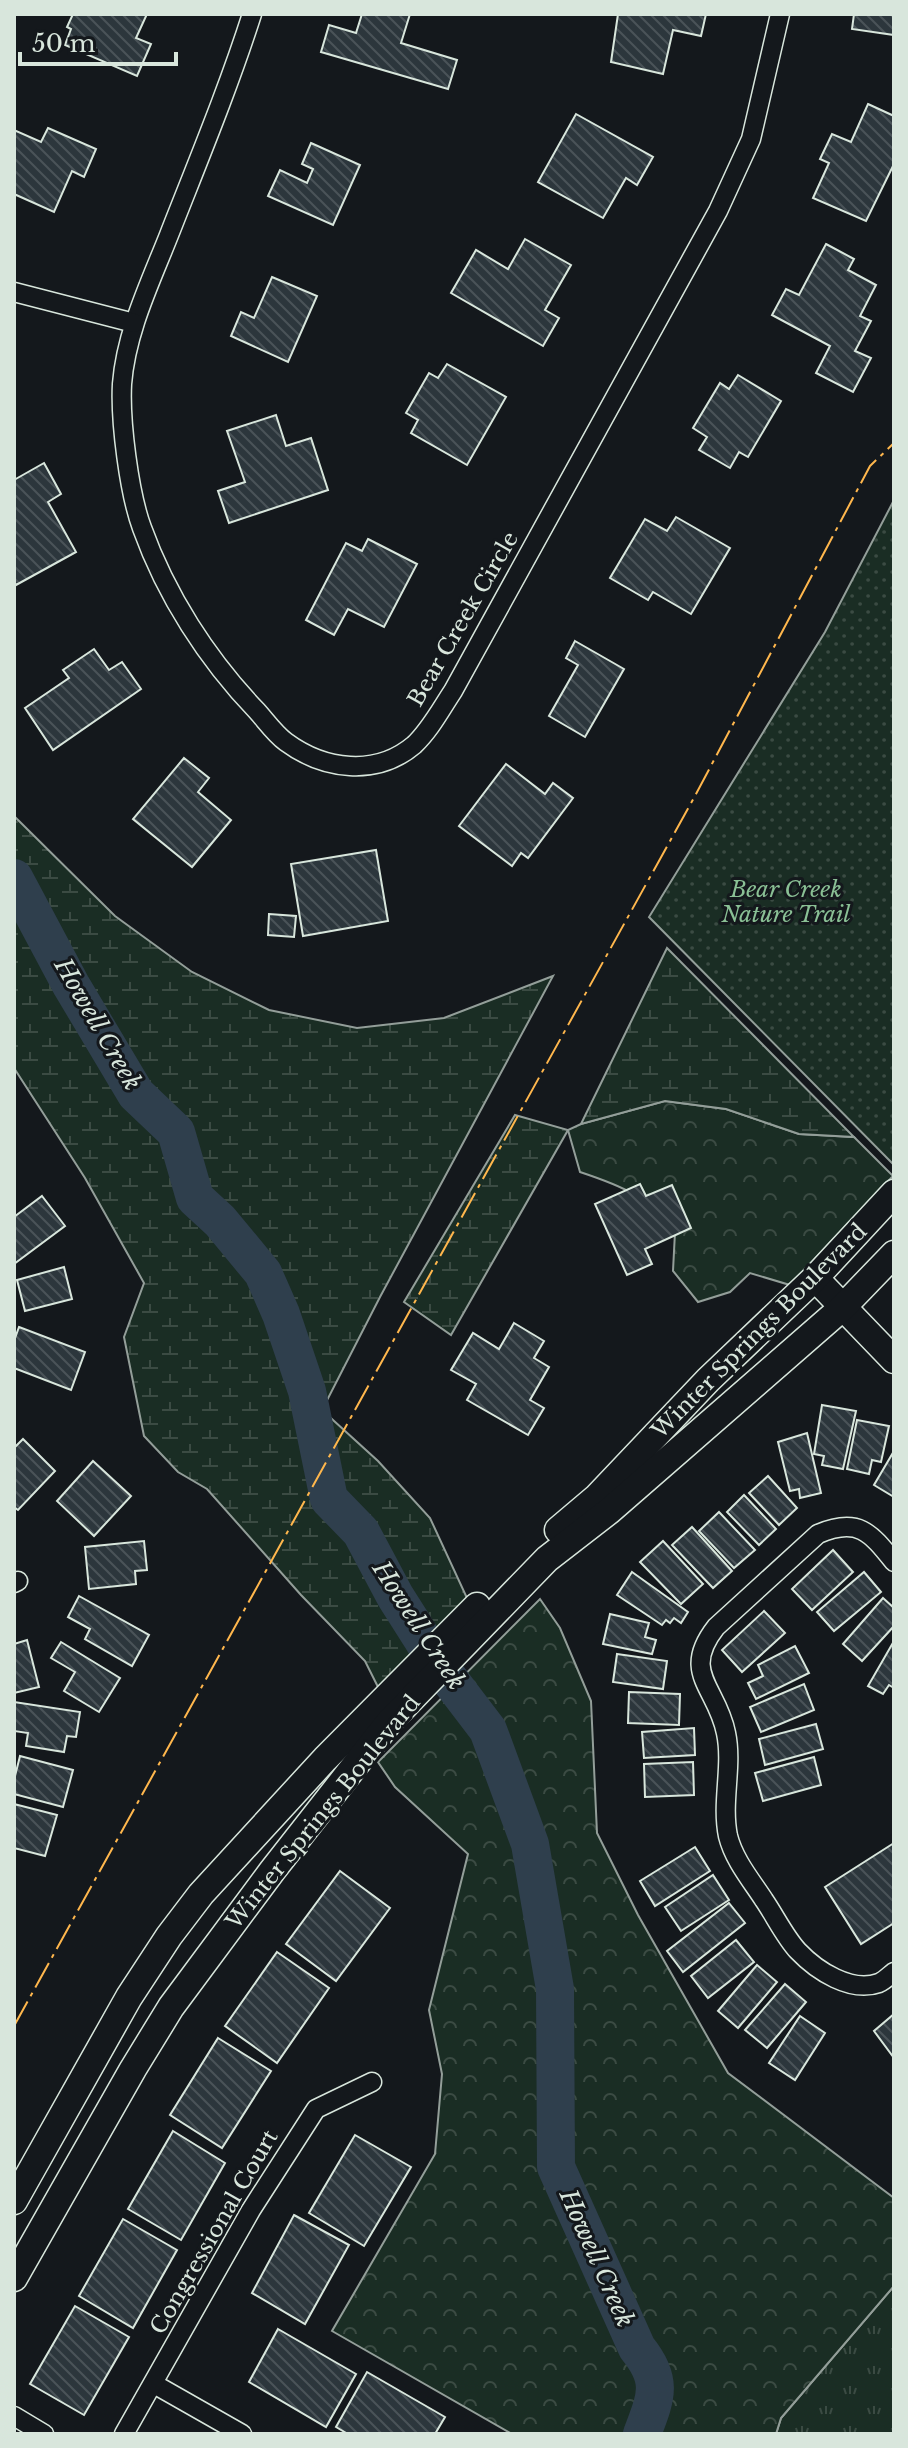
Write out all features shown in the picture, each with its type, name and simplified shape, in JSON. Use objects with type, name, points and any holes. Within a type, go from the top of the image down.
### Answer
[{"type":"street","name":"Bear Creek Circle","points":[[252,14],[233,73],[134,323],[122,384],[125,448],[141,526],[168,585],[196,635],[229,682],[285,741],[314,758],[349,769],[382,763],[413,745],[453,691],[718,211],[751,139],[780,14]]},
{"type":"street","points":[[14,292],[134,323]]},
{"type":"street","name":"Winter Springs Boulevard","points":[[14,2201],[129,1997],[185,1915],[242,1847],[434,1662],[706,1382],[815,1278],[894,1193]]},
{"type":"street","name":"Winter Springs Boulevard","points":[[492,1602],[609,1511],[842,1308],[894,1254]]},
{"type":"street","points":[[815,1278],[894,1360]]},
{"type":"street","points":[[894,1562],[865,1530],[851,1526],[833,1527],[818,1534],[716,1627],[706,1640],[699,1660],[701,1672],[723,1718],[727,1737],[728,1837],[736,1858],[798,1951],[836,1979],[858,1985],[880,1983],[894,1972]]},
{"type":"street","name":"Winter Springs Boulevard","points":[[14,2278],[171,2007],[434,1662]]},
{"type":"street","name":"Congressional Court","points":[[124,2434],[251,2210],[316,2109],[372,2082]]},
{"type":"street","points":[[154,2384],[242,2434]]},
{"type":"street","points":[[14,2416],[44,2434]]},
{"type":"green space","name":"Bear Creek Nature Trail","points":[[894,500],[894,1165],[649,917],[825,632]]},
{"type":"green space","points":[[14,816],[115,916],[192,972],[269,1010],[357,1028],[444,1018],[553,976],[322,1410],[378,1461],[430,1518],[467,1598],[378,1687],[365,1661],[301,1595],[207,1489],[178,1472],[144,1436],[124,1337],[144,1283],[85,1178],[14,1068]]},
{"type":"green space","points":[[667,948],[854,1137],[799,1134],[726,1109],[665,1101],[581,1124]]},
{"type":"green space","points":[[665,1101],[726,1109],[799,1134],[854,1137],[893,1176],[790,1285],[750,1273],[730,1292],[698,1302],[673,1271],[675,1232],[633,1194],[580,1172],[568,1130]]},
{"type":"green space","points":[[515,1115],[568,1130],[451,1335],[404,1302]]},
{"type":"green space","points":[[540,1599],[560,1628],[591,1701],[597,1833],[638,1915],[728,2073],[894,2198],[894,2286],[781,2418],[776,2434],[512,2434],[332,2331],[435,2154],[442,2074],[429,2010],[468,1854],[395,1787],[378,1762]]},
{"type":"green space","points":[[894,2286],[894,2434],[776,2434],[781,2418]]},
{"type":"building","points":[[73,14],[147,14],[136,38],[151,44],[137,76],[65,45],[71,29],[67,27]]},
{"type":"building","points":[[362,14],[410,14],[401,43],[457,60],[448,89],[321,52],[329,25],[356,33]]},
{"type":"building","points":[[618,14],[706,14],[701,36],[673,30],[663,74],[611,62]]},
{"type":"building","points":[[854,14],[894,14],[894,35],[852,29]]},
{"type":"building","points":[[868,104],[894,116],[894,164],[866,221],[813,198],[829,163],[820,159],[832,134],[851,142]]},
{"type":"building","points":[[576,114],[653,157],[637,185],[626,178],[603,218],[538,182]]},
{"type":"building","points":[[48,128],[96,149],[84,177],[72,171],[54,212],[14,194],[14,130],[41,142]]},
{"type":"building","points":[[311,143],[360,165],[333,225],[268,196],[280,170],[307,183],[313,169],[302,164]]},
{"type":"building","points":[[525,239],[571,265],[545,310],[559,318],[543,346],[451,293],[476,250],[508,269]]},
{"type":"building","points":[[826,244],[854,259],[848,270],[876,285],[860,316],[871,321],[855,351],[871,358],[853,392],[816,373],[830,346],[772,315],[786,289],[799,295]]},
{"type":"building","points":[[272,277],[317,296],[288,362],[231,336],[241,312],[254,318]]},
{"type":"building","points":[[447,364],[506,397],[467,465],[411,433],[418,420],[406,413],[429,373],[438,378]]},
{"type":"building","points":[[738,375],[781,401],[748,457],[739,452],[730,468],[699,450],[707,437],[693,428],[720,383],[729,389]]},
{"type":"building","points":[[276,415],[286,446],[311,438],[328,490],[229,523],[218,491],[245,482],[227,431]]},
{"type":"building","points":[[44,463],[61,494],[48,502],[76,552],[16,585],[14,480]]},
{"type":"building","points":[[676,517],[730,548],[691,614],[653,592],[648,600],[610,578],[645,519],[667,531]]},
{"type":"building","points":[[368,539],[417,564],[384,627],[348,609],[334,635],[306,620],[346,543],[362,551]]},
{"type":"building","points":[[575,641],[624,669],[585,737],[549,716],[578,665],[566,658]]},
{"type":"building","points":[[94,649],[109,670],[122,662],[141,689],[53,750],[25,708],[69,678],[63,670]]},
{"type":"building","points":[[184,758],[209,778],[198,792],[231,820],[192,867],[133,819]]},
{"type":"building","points":[[506,764],[545,794],[553,783],[573,798],[528,858],[521,853],[512,866],[459,826]]},
{"type":"building","points":[[376,850],[388,921],[303,936],[291,864]]},
{"type":"building","points":[[269,914],[296,916],[294,937],[268,935]]},
{"type":"building","points":[[640,1184],[646,1196],[672,1185],[691,1228],[645,1249],[652,1264],[627,1275],[595,1204]]},
{"type":"building","points":[[42,1196],[65,1226],[14,1264],[14,1217]]},
{"type":"building","points":[[64,1267],[72,1299],[25,1311],[17,1280]]},
{"type":"building","points":[[514,1323],[544,1341],[534,1358],[549,1367],[530,1400],[544,1408],[528,1435],[467,1400],[476,1384],[451,1370],[473,1333],[499,1349]]},
{"type":"building","points":[[19,1327],[85,1352],[71,1390],[14,1368],[14,1341]]},
{"type":"building","points":[[822,1405],[856,1411],[843,1469],[822,1465],[824,1456],[814,1454]]},
{"type":"building","points":[[857,1420],[889,1426],[881,1462],[872,1460],[869,1474],[847,1469]]},
{"type":"building","points":[[807,1433],[821,1493],[800,1498],[799,1489],[790,1491],[778,1442]]},
{"type":"building","points":[[23,1439],[55,1471],[18,1510],[14,1507],[14,1448]]},
{"type":"building","points":[[894,1451],[894,1497],[874,1485]]},
{"type":"building","points":[[93,1461],[131,1496],[94,1536],[57,1501]]},
{"type":"building","points":[[768,1476],[797,1508],[779,1525],[749,1493]]},
{"type":"building","points":[[744,1495],[776,1529],[759,1545],[727,1512]]},
{"type":"building","points":[[719,1512],[755,1550],[734,1568],[699,1531]]},
{"type":"building","points":[[692,1527],[732,1571],[713,1588],[672,1545]]},
{"type":"building","points":[[144,1541],[147,1570],[135,1571],[136,1584],[89,1589],[85,1547]]},
{"type":"building","points":[[663,1541],[703,1584],[681,1604],[640,1562]]},
{"type":"building","points":[[833,1550],[853,1572],[812,1610],[792,1589]]},
{"type":"building","points":[[632,1572],[688,1612],[681,1623],[674,1618],[662,1625],[617,1595]]},
{"type":"building","points":[[864,1572],[881,1592],[834,1631],[817,1612]]},
{"type":"building","points":[[79,1596],[149,1635],[132,1666],[85,1639],[90,1629],[68,1617]]},
{"type":"building","points":[[883,1598],[894,1608],[894,1626],[862,1661],[843,1644]]},
{"type":"building","points":[[764,1611],[785,1633],[742,1672],[722,1650]]},
{"type":"building","points":[[610,1614],[649,1623],[645,1637],[656,1640],[652,1654],[603,1644]]},
{"type":"building","points":[[27,1640],[39,1687],[14,1693],[14,1644]]},
{"type":"building","points":[[894,1641],[894,1688],[889,1685],[883,1694],[868,1686]]},
{"type":"building","points":[[61,1642],[120,1678],[99,1712],[64,1691],[75,1672],[51,1658]]},
{"type":"building","points":[[795,1646],[809,1673],[756,1699],[748,1683],[763,1676],[758,1665]]},
{"type":"building","points":[[617,1654],[667,1661],[663,1689],[613,1682]]},
{"type":"building","points":[[804,1684],[814,1710],[761,1732],[750,1707]]},
{"type":"building","points":[[629,1692],[680,1694],[679,1725],[628,1723]]},
{"type":"building","points":[[14,1702],[80,1712],[76,1737],[67,1736],[64,1752],[26,1746],[28,1733],[14,1731]]},
{"type":"building","points":[[816,1724],[823,1749],[765,1765],[759,1739]]},
{"type":"building","points":[[694,1728],[695,1755],[644,1758],[642,1732]]},
{"type":"building","points":[[20,1756],[73,1770],[63,1807],[14,1794]]},
{"type":"building","points":[[814,1757],[821,1785],[763,1801],[755,1773]]},
{"type":"building","points":[[693,1762],[694,1795],[645,1797],[644,1764]]},
{"type":"building","points":[[14,1804],[57,1815],[45,1856],[14,1848]]},
{"type":"building","points":[[894,1843],[894,1923],[861,1944],[825,1887]]},
{"type":"building","points":[[695,1847],[710,1871],[655,1906],[640,1881]]},
{"type":"building","points":[[340,1871],[390,1908],[336,1981],[286,1944]]},
{"type":"building","points":[[713,1875],[729,1900],[681,1931],[665,1907]]},
{"type":"building","points":[[729,1903],[745,1923],[683,1972],[667,1951]]},
{"type":"building","points":[[736,1940],[754,1962],[708,1998],[691,1976]]},
{"type":"building","points":[[277,1952],[329,1988],[277,2063],[225,2026]]},
{"type":"building","points":[[757,1965],[777,1982],[738,2028],[718,2011]]},
{"type":"building","points":[[785,1984],[806,2002],[767,2048],[745,2030]]},
{"type":"building","points":[[894,2014],[894,2058],[874,2031]]},
{"type":"building","points":[[800,2016],[825,2033],[795,2080],[769,2063]]},
{"type":"building","points":[[218,2038],[271,2071],[222,2148],[170,2115]]},
{"type":"building","points":[[173,2131],[225,2163],[181,2240],[128,2209]]},
{"type":"building","points":[[355,2135],[411,2167],[364,2246],[309,2213]]},
{"type":"building","points":[[294,2215],[349,2245],[305,2324],[252,2293]]},
{"type":"building","points":[[123,2219],[177,2250],[133,2328],[79,2296]]},
{"type":"building","points":[[75,2306],[129,2337],[84,2415],[30,2384]]},
{"type":"building","points":[[278,2329],[356,2374],[326,2427],[249,2382]]},
{"type":"building","points":[[367,2372],[445,2417],[435,2434],[348,2434],[336,2427]]},
{"type":"waterway","name":"Howell Creek","points":[[14,878],[71,985],[136,1094],[176,1132],[195,1198],[220,1221],[263,1273],[281,1314],[307,1391],[329,1499],[361,1532],[395,1596],[440,1667],[488,1730],[530,1844],[555,1989],[556,2167],[637,2348],[651,2370],[654,2399],[642,2434]]},
{"type":"power","points":[[14,2026],[696,794],[870,466],[894,443]]}]
